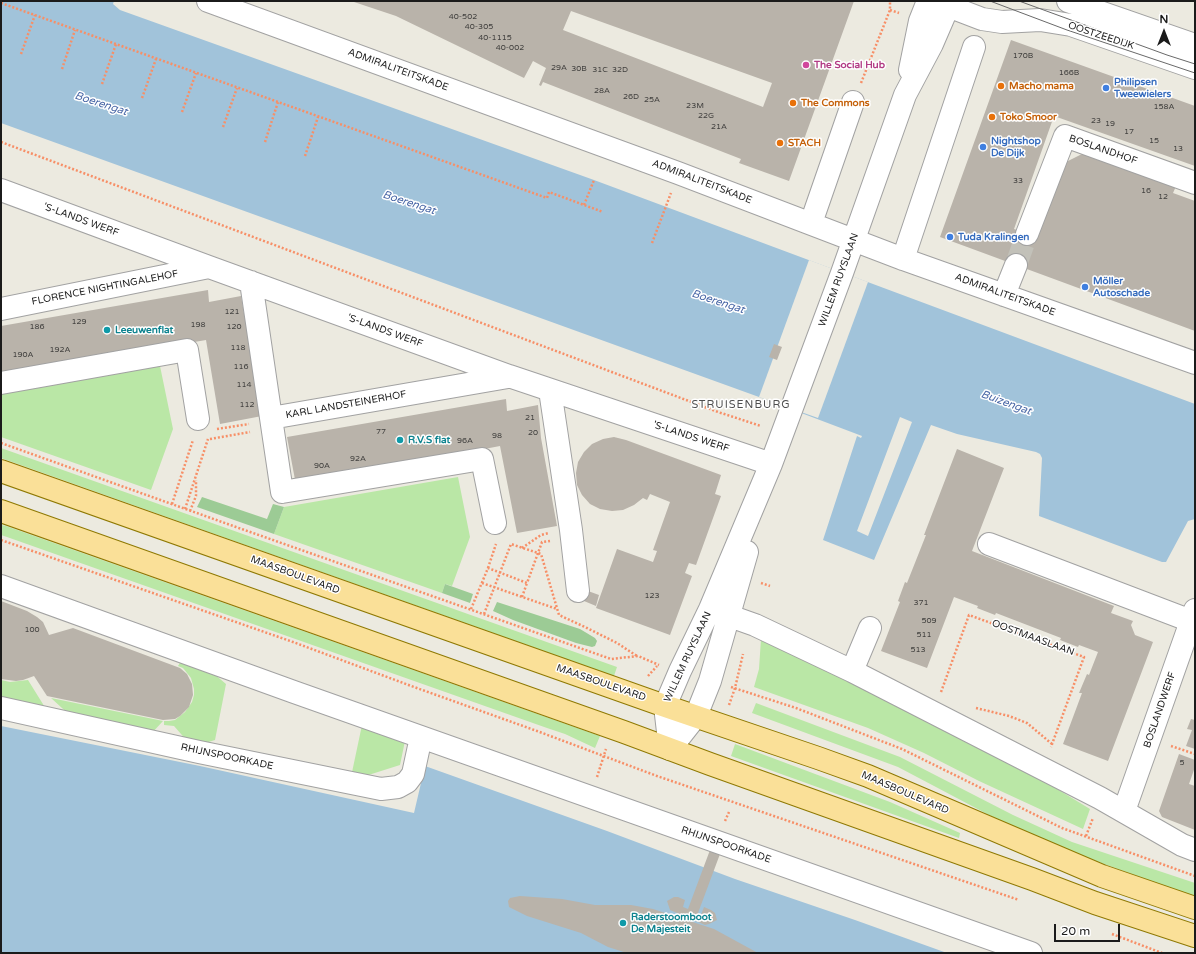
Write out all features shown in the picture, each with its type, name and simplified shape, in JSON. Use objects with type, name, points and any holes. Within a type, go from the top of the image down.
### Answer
[{"type":"main road","name":"MAASBOULEVARD","points":[[1,471],[665,706],[868,776],[1102,876],[1195,908]]},
{"type":"main road","points":[[1,511],[1032,878],[1095,903],[1195,936]]},
{"type":"street","name":"ADMIRALITEITSKADE","points":[[208,1],[678,172],[903,259],[1195,363]]},
{"type":"street","points":[[1068,1],[1195,45]]},
{"type":"street","name":"OOSTZEEDIJK","points":[[940,2],[982,19],[1002,22],[1040,20],[1072,25],[1195,68]]},
{"type":"street","name":"WILLEM RUYSLAAN","points":[[670,749],[696,716],[710,681],[719,613],[771,464],[842,273],[905,95],[932,44],[940,2]]},
{"type":"street","points":[[903,259],[974,48]]},
{"type":"street","points":[[811,223],[853,102]]},
{"type":"street","name":"BOSLANDHOF","points":[[1027,234],[1065,136],[1195,183]]},
{"type":"street","name":"'S-LANDS WERF","points":[[1,190],[209,268],[509,376],[771,464]]},
{"type":"street","points":[[1004,295],[1016,265]]},
{"type":"street","name":"FLORENCE NIGHTINGALEHOF","points":[[1,309],[209,268]]},
{"type":"street","name":"KARL LANDSTEINERHOF","points":[[250,282],[271,418],[509,376]]},
{"type":"street","points":[[1,383],[187,350],[203,429]]},
{"type":"street","points":[[550,390],[571,530],[578,591]]},
{"type":"street","points":[[271,418],[282,492],[482,459],[496,532]]},
{"type":"street","points":[[989,544],[1193,615]]},
{"type":"street","name":"RHIJNSPOORKADE","points":[[1,586],[343,710],[1030,953]]},
{"type":"street","points":[[719,613],[755,625],[852,671],[1124,811],[1182,845],[1195,850]]},
{"type":"street","name":"WILLEM RUYSLAAN","points":[[670,749],[665,706],[680,671],[719,613]]},
{"type":"street","name":"BOSLANDWERF","points":[[1124,811],[1193,615]]},
{"type":"street","points":[[852,671],[870,628]]},
{"type":"street","name":"RHIJNSPOORKADE","points":[[1,708],[199,752],[381,789],[398,787],[407,782],[413,774],[421,737]]},
{"type":"path","points":[[853,102],[890,10],[890,1]]},
{"type":"path","points":[[1,3],[547,198],[549,192],[603,212]]},
{"type":"path","points":[[21,54],[35,16]]},
{"type":"path","points":[[62,69],[75,30]]},
{"type":"path","points":[[102,84],[116,44]]},
{"type":"path","points":[[142,98],[156,58]]},
{"type":"path","points":[[182,112],[196,73]]},
{"type":"path","points":[[223,127],[237,88]]},
{"type":"path","points":[[265,142],[278,102]]},
{"type":"path","points":[[305,156],[318,117]]},
{"type":"path","points":[[1,142],[718,412],[783,433]]},
{"type":"path","points":[[652,243],[678,172]]},
{"type":"path","points":[[584,205],[594,180]]},
{"type":"path","points":[[203,429],[244,425]]},
{"type":"path","points":[[185,509],[208,439],[203,429]]},
{"type":"path","points":[[172,504],[203,429]]},
{"type":"path","points":[[208,439],[245,433]]},
{"type":"path","points":[[1,443],[611,659],[638,656]]},
{"type":"path","points":[[190,511],[196,496],[197,475]]},
{"type":"path","points":[[471,609],[488,568],[496,532]]},
{"type":"path","points":[[522,548],[540,534]]},
{"type":"path","points":[[1,540],[293,642],[671,781],[1025,902]]},
{"type":"path","points":[[504,542],[540,554],[559,616],[617,643],[638,656],[663,666]]},
{"type":"path","points":[[522,597],[542,542]]},
{"type":"path","points":[[484,614],[511,544]]},
{"type":"path","points":[[488,568],[527,583]]},
{"type":"path","points":[[482,583],[557,609]]},
{"type":"path","name":"OOSTMAASLAAN","points":[[933,713],[969,615],[1084,657],[1043,769]]},
{"type":"path","points":[[728,686],[796,708],[902,749],[1062,828],[1195,876]]},
{"type":"path","points":[[974,708],[1009,716],[1027,722],[1052,744]]},
{"type":"path","points":[[600,770],[608,742]]},
{"type":"path","points":[[727,816],[729,812]]},
{"type":"path","points":[[1086,836],[1089,828]]},
{"type":"path","points":[[1105,931],[1162,953]]},
{"type":"green space","points":[[160,366],[173,429],[151,490],[1,437],[1,394]]},
{"type":"green space","points":[[1,448],[617,667],[614,676],[1,458]]},
{"type":"green space","points":[[458,477],[470,537],[452,586],[445,584],[442,593],[274,534],[284,507]]},
{"type":"green space","points":[[202,497],[267,519],[273,504],[284,507],[274,534],[197,507]]},
{"type":"green space","points":[[1,525],[600,736],[595,748],[565,734],[1,535]]},
{"type":"green space","points":[[445,584],[473,594],[470,603],[442,593]]},
{"type":"green space","points":[[497,602],[580,629],[595,638],[597,641],[595,646],[592,647],[576,643],[513,620],[493,611]]},
{"type":"green space","points":[[761,639],[1016,764],[1090,809],[1083,829],[868,728],[754,687],[759,669]]},
{"type":"green space","points":[[181,661],[213,673],[226,684],[215,740],[199,745],[188,742],[174,726],[164,725],[164,721],[175,720],[185,712],[192,702],[194,695],[191,678],[183,668],[178,666]]},
{"type":"green space","points":[[1,680],[10,682],[28,680],[46,709],[1,701]]},
{"type":"green space","points":[[51,698],[163,721],[151,734],[74,719]]},
{"type":"green space","points":[[756,703],[900,757],[1013,815],[1072,842],[1195,883],[1195,897],[1060,848],[989,815],[898,767],[752,713]]},
{"type":"green space","points":[[362,725],[405,741],[400,765],[359,778],[351,777]]},
{"type":"green space","points":[[735,744],[890,802],[960,833],[959,838],[731,756]]},
{"type":"water","points":[[1,1],[114,1],[113,4],[120,10],[594,180],[1195,404],[1195,519],[1188,521],[1166,562],[1162,562],[1039,516],[1042,458],[1040,454],[957,434],[931,425],[874,560],[823,540],[857,436],[861,438],[862,436],[759,397],[1,123]],"holes":[[[900,417],[912,422],[868,536],[857,531]]]},
{"type":"water","points":[[1,726],[200,766],[414,813],[425,766],[607,831],[735,879],[947,953],[1,953]]},
{"type":"pier","points":[[809,260],[868,282],[818,418],[759,397]]},
{"type":"building","points":[[351,1],[854,1],[789,181],[739,163],[741,159],[543,82],[541,86],[539,85],[546,68],[533,61],[524,78],[396,16]],"holes":[[[571,11],[772,83],[763,107],[563,30]]]},
{"type":"building","points":[[1011,40],[1195,106],[1195,166],[1054,116],[1014,229],[1037,237],[1064,163],[1086,152],[1177,184],[1173,193],[1195,201],[1195,331],[940,237]]},
{"type":"building","name":"Leeuwenflat","points":[[208,290],[209,302],[241,296],[262,416],[220,424],[206,340],[1,375],[1,326]]},
{"type":"building","points":[[774,344],[782,347],[777,360],[769,357]]},
{"type":"building","name":"R.V.S flat","points":[[506,399],[507,411],[538,405],[541,438],[557,526],[517,533],[500,446],[296,485],[287,437]]},
{"type":"building","points":[[614,437],[721,475],[715,494],[721,496],[696,565],[689,563],[685,573],[692,576],[670,635],[596,608],[617,549],[653,562],[657,551],[653,550],[670,502],[650,494],[647,500],[643,498],[634,505],[623,510],[612,511],[600,509],[590,504],[582,495],[577,485],[576,473],[578,462],[584,452],[592,444],[603,439]]},
{"type":"building","points":[[957,449],[1004,468],[972,551],[1114,606],[1111,613],[1133,621],[1131,625],[1135,635],[1153,642],[1108,761],[1063,744],[1082,693],[1079,693],[1087,674],[1089,675],[1098,652],[1079,645],[1078,647],[1060,640],[1061,638],[996,613],[995,615],[977,608],[978,606],[954,597],[927,668],[881,651],[900,602],[898,601],[905,582],[907,583],[926,535],[924,535]]},
{"type":"building","points":[[588,591],[599,595],[596,606],[584,601]]},
{"type":"building","points":[[1,601],[27,611],[37,617],[43,622],[49,635],[73,628],[180,668],[187,674],[192,684],[193,695],[189,707],[175,719],[163,720],[47,696],[34,676],[16,681],[1,679]]},
{"type":"building","points":[[1191,719],[1195,720],[1195,749],[1186,746],[1192,730],[1187,729]]},
{"type":"building","points":[[1179,754],[1195,760],[1195,767],[1189,784],[1195,786],[1195,830],[1162,817],[1159,811]]},
{"type":"building","points":[[710,850],[720,854],[698,913],[701,915],[704,907],[715,913],[717,920],[705,925],[670,910],[667,901],[674,897],[678,897],[685,900],[683,907],[688,909]]},
{"type":"building","name":"Raderstoomboot De Majesteit","points":[[520,896],[562,899],[595,905],[631,905],[653,909],[714,929],[758,953],[627,953],[608,947],[581,933],[527,916],[509,907],[508,901],[510,898]]},
{"type":"tunnel","points":[[1016,265],[1027,234]]},
{"type":"tram line","points":[[990,1],[1067,30],[1195,73]]},
{"type":"tram line","points":[[1019,1],[1195,64]]},
{"type":"place","name":"The Social Hub","points":[[806,65]]},
{"type":"place","name":"Macho mama","points":[[1001,86]]},
{"type":"place","name":"Philipsen Tweewielers","points":[[1106,88]]},
{"type":"place","name":"The Commons","points":[[793,103]]},
{"type":"place","name":"Toko Smoor","points":[[992,117]]},
{"type":"place","name":"STACH","points":[[780,143]]},
{"type":"place","name":"Nightshop De Dijk","points":[[983,147]]},
{"type":"place","name":"Tuda Kralingen","points":[[950,237]]},
{"type":"place","name":"Möller Autoschade","points":[[1085,287]]},
{"type":"place","name":"Leeuwenflat","points":[[107,330]]},
{"type":"place","name":"R.V.S flat","points":[[400,440]]},
{"type":"place","name":"Raderstoomboot De Majesteit","points":[[623,923]]},
{"type":"district","name":"STRUISENBURG","points":[[741,405]]},
{"type":"water label","name":"Boerengat","points":[[101,104]]},
{"type":"water label","name":"Boerengat","points":[[409,203]]},
{"type":"water label","name":"Boerengat","points":[[718,302]]},
{"type":"water label","name":"Buizengat","points":[[1006,403]]}]
